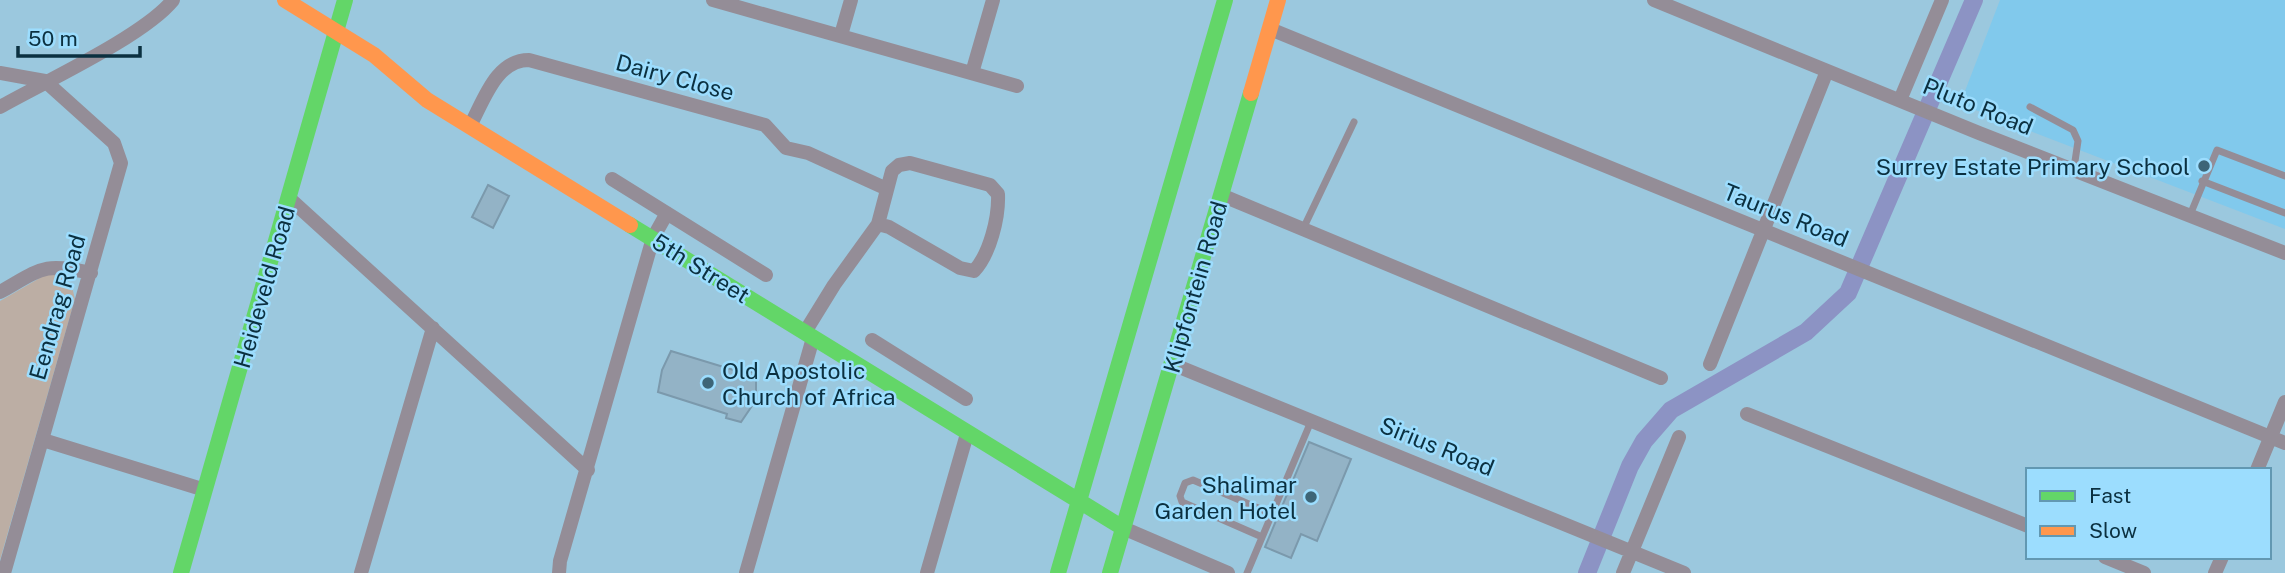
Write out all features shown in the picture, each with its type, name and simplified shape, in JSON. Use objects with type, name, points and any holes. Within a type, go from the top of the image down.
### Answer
[{"type":"street","points":[[0,107],[151,20],[173,0]]},
{"type":"street","name":"5th Street","points":[[285,0],[383,62],[427,100],[1124,528]]},
{"type":"street","name":"Heideveld Road","points":[[181,573],[290,200],[345,0]]},
{"type":"street","points":[[713,0],[1017,86]]},
{"type":"street","points":[[841,35],[851,0]]},
{"type":"street","points":[[972,73],[993,0]]},
{"type":"street","points":[[1058,573],[1225,0]]},
{"type":"street","name":"Klipfontein Road","points":[[1110,573],[1278,0]]},
{"type":"street","name":"Pluto Road","points":[[1654,0],[1979,133],[2285,253]]},
{"type":"street","points":[[1900,100],[1942,0]]},
{"type":"street","name":"Taurus Road","points":[[1269,29],[2285,443]]},
{"type":"street","name":"Dairy Close","points":[[470,126],[510,62],[529,60],[765,125],[786,148],[808,153],[887,189]]},
{"type":"street","points":[[1710,364],[1827,71]]},
{"type":"street","points":[[0,73],[45,81]]},
{"type":"street","name":"Eendrag Road","points":[[4,573],[120,171],[120,156],[114,143],[45,81]]},
{"type":"street","points":[[746,573],[809,335],[834,285],[878,223],[892,171],[899,164],[910,163],[990,185],[998,194],[998,205],[984,261],[974,271],[960,268],[890,227],[878,223]]},
{"type":"street","points":[[612,179],[766,275]]},
{"type":"street","points":[[1221,195],[1661,378]]},
{"type":"street","points":[[290,200],[587,470]]},
{"type":"street","points":[[559,573],[560,561],[653,238],[667,213]]},
{"type":"street","points":[[0,292],[46,267],[60,266],[91,273]]},
{"type":"street","points":[[361,573],[433,328]]},
{"type":"street","points":[[872,341],[966,399]]},
{"type":"street","name":"Sirius Road","points":[[1172,364],[1684,573]]},
{"type":"street","points":[[895,389],[911,365]]},
{"type":"street","points":[[2258,468],[2285,402]]},
{"type":"street","points":[[1747,414],[2026,525]]},
{"type":"street","points":[[927,573],[967,434]]},
{"type":"street","points":[[1623,573],[1679,437]]},
{"type":"street","points":[[43,440],[205,490]]},
{"type":"street","points":[[1124,528],[1227,573]]},
{"type":"street","points":[[2110,559],[2144,573]]},
{"type":"lane","points":[[2030,107],[2073,130],[2078,141],[2074,168]]},
{"type":"lane","points":[[1303,229],[1354,122]]},
{"type":"lane","points":[[2190,215],[2217,150],[2285,176]]},
{"type":"lane","points":[[2202,181],[2285,213]]},
{"type":"lane","points":[[1247,573],[1312,419]]},
{"type":"lane","points":[[1262,537],[1182,502],[1180,496],[1185,483],[1194,480],[1272,514]]},
{"type":"shaded area","name":"Surrey Estate Primary School","points":[[2000,0],[2285,0],[2285,229],[1960,104]]},
{"type":"shaded area","points":[[57,274],[71,283],[75,299],[0,560],[0,301],[45,275]]},
{"type":"building","points":[[488,185],[509,196],[493,228],[472,217]]},
{"type":"building","name":"Old Apostolic Church of Africa","points":[[671,351],[740,372],[741,369],[756,373],[756,400],[741,422],[726,418],[727,414],[658,392],[662,370]]},
{"type":"building","name":"Shalimar Garden Hotel","points":[[1309,442],[1351,459],[1317,541],[1301,534],[1291,558],[1265,547]]},
{"type":"waterway","points":[[1587,573],[1630,466],[1644,441],[1671,410],[1806,332],[1848,293],[1974,0]]},
{"type":"traffic: fast","points":[[181,573],[345,0]]},
{"type":"traffic: fast","points":[[1058,573],[1225,0]]},
{"type":"traffic: fast","points":[[1110,573],[1251,93]]},
{"type":"traffic: fast","points":[[630,225],[1123,528]]},
{"type":"traffic: slow","points":[[285,0],[374,55],[427,100],[630,225]]},
{"type":"traffic: slow","points":[[1251,93],[1278,0]]},
{"type":"place","name":"Surrey Estate Primary School","points":[[2204,166]]},
{"type":"place","name":"Old Apostolic Church of Africa","points":[[708,383]]},
{"type":"place","name":"Shalimar Garden Hotel","points":[[1311,497]]}]
